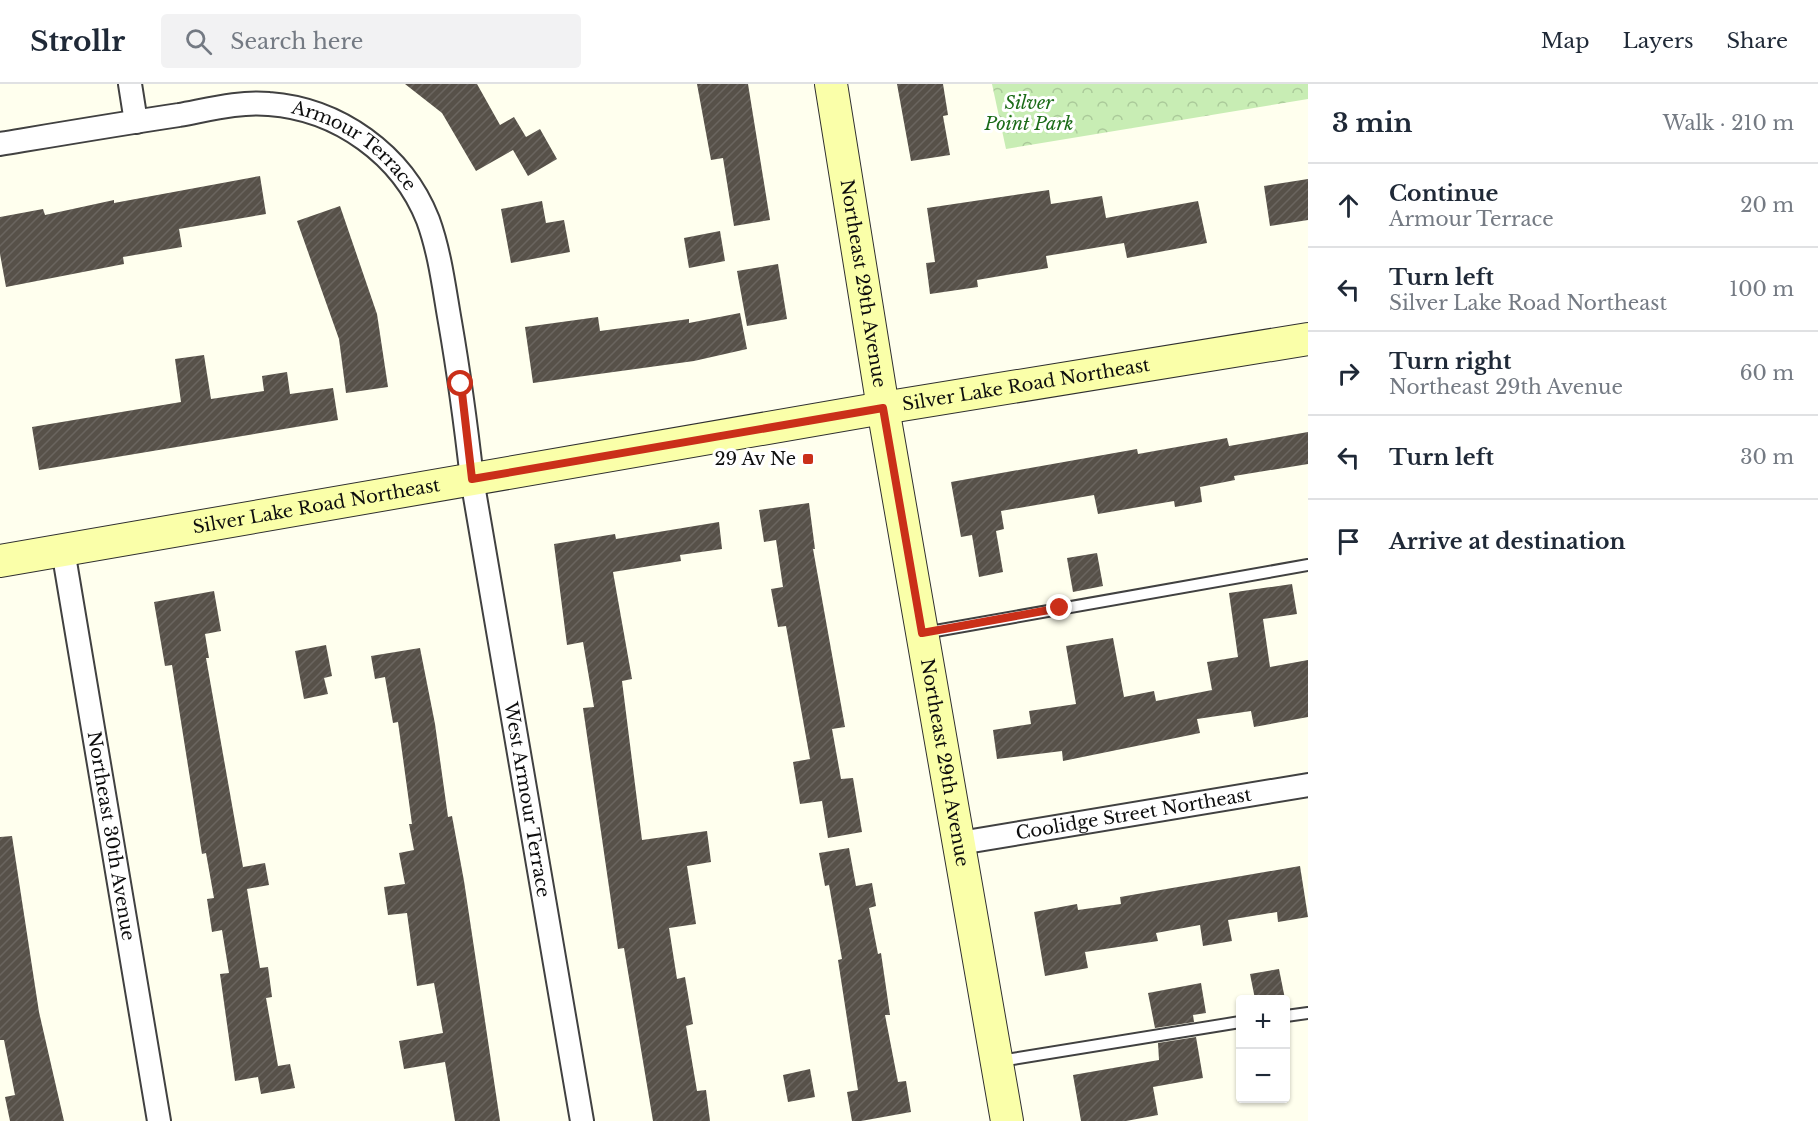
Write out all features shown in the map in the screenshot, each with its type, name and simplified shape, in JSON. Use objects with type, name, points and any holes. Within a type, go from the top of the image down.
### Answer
[{"type":"main road","name":"Northeast 29th Avenue","points":[[831,84],[883,408],[1007,1121]]},
{"type":"main road","name":"Silver Lake Road Northeast","points":[[0,561],[883,408],[1308,339]]},
{"type":"street","points":[[130,84],[135,122]]},
{"type":"street","name":"Armour Terrace","points":[[0,144],[267,104],[307,110],[347,126],[381,151],[407,182],[428,220],[439,258],[461,384],[472,479]]},
{"type":"street","name":"West Armour Terrace","points":[[472,479],[582,1121]]},
{"type":"street","name":"Northeast 30th Avenue","points":[[63,550],[159,1121]]},
{"type":"street","name":"Coolidge Street Northeast","points":[[960,843],[1308,785]]},
{"type":"lane","points":[[922,633],[1308,566]]},
{"type":"lane","points":[[1290,1015],[1308,1013]]},
{"type":"lane","points":[[997,1062],[1236,1023]]},
{"type":"green space","name":"Silver Point Park","points":[[992,84],[1308,84],[1308,99],[1006,149]]},
{"type":"building","points":[[405,84],[477,84],[500,125],[514,117],[526,137],[540,129],[557,159],[528,176],[513,150],[476,171],[442,113]]},
{"type":"building","points":[[697,84],[748,84],[770,220],[734,226],[723,158],[711,160]]},
{"type":"building","points":[[897,84],[943,84],[948,115],[943,116],[950,155],[911,161]]},
{"type":"building","points":[[260,176],[266,214],[179,229],[182,247],[123,257],[124,264],[6,287],[0,254],[0,217],[43,209],[45,215],[114,200],[114,203]]},
{"type":"building","points":[[1308,179],[1308,220],[1270,226],[1264,186]]},
{"type":"building","points":[[1049,190],[1051,204],[1102,196],[1106,218],[1198,201],[1207,243],[1127,258],[1124,243],[1046,256],[1048,268],[977,280],[978,287],[930,294],[926,263],[935,262],[927,208]]},
{"type":"building","points":[[542,201],[546,223],[564,220],[570,252],[511,263],[501,209]]},
{"type":"building","points":[[340,206],[377,314],[388,387],[346,393],[339,339],[297,221]]},
{"type":"building","points":[[720,231],[725,261],[689,268],[684,238]]},
{"type":"building","points":[[778,264],[787,319],[747,326],[737,271]]},
{"type":"building","points":[[740,313],[747,349],[694,361],[533,383],[525,327],[598,317],[600,331],[689,319],[689,323]]},
{"type":"building","points":[[204,355],[211,399],[264,391],[262,376],[287,372],[290,394],[333,388],[338,420],[39,470],[32,427],[181,402],[175,359]]},
{"type":"building","points":[[1308,432],[1308,464],[1234,476],[1235,480],[1200,487],[1202,502],[1175,507],[1174,501],[1098,514],[1094,495],[1001,511],[1004,529],[996,531],[1003,572],[979,577],[972,535],[961,537],[951,482],[1137,449],[1138,454],[1227,438],[1229,446]]},
{"type":"building","points":[[809,503],[815,549],[813,549],[845,727],[832,729],[841,779],[853,778],[862,832],[828,838],[822,801],[800,804],[793,762],[810,759],[786,626],[778,627],[771,589],[783,587],[776,540],[764,542],[759,510]]},
{"type":"building","points":[[719,522],[722,549],[680,555],[681,561],[613,572],[632,679],[622,681],[642,840],[707,831],[711,862],[687,866],[696,924],[669,928],[677,979],[685,977],[693,1024],[686,1026],[697,1091],[706,1090],[710,1121],[653,1121],[624,948],[618,949],[583,708],[594,707],[583,642],[567,645],[554,544],[615,534],[616,539]]},
{"type":"building","points":[[1097,553],[1103,586],[1073,592],[1067,558]]},
{"type":"building","points":[[1292,584],[1297,614],[1263,619],[1270,667],[1308,660],[1308,717],[1254,727],[1251,711],[1197,719],[1200,733],[1063,761],[1062,751],[997,759],[993,730],[1031,724],[1029,711],[1076,704],[1066,646],[1113,638],[1124,697],[1154,691],[1156,701],[1212,690],[1207,662],[1238,657],[1229,593]]},
{"type":"building","points":[[214,591],[221,631],[205,634],[209,658],[206,658],[243,867],[265,863],[269,885],[247,889],[260,968],[268,967],[272,997],[266,998],[278,1066],[290,1064],[295,1088],[261,1094],[258,1077],[235,1081],[220,974],[229,973],[222,930],[212,932],[207,899],[214,898],[206,853],[202,854],[172,665],[165,666],[154,602]]},
{"type":"building","points":[[326,645],[332,676],[324,678],[328,694],[304,699],[295,651]]},
{"type":"building","points":[[420,648],[435,724],[448,817],[452,816],[464,881],[500,1121],[455,1121],[445,1062],[404,1069],[399,1041],[443,1033],[434,983],[417,986],[407,913],[388,915],[384,887],[405,884],[399,853],[414,850],[398,722],[393,723],[385,677],[375,679],[371,656]]},
{"type":"building","points":[[12,836],[39,1012],[64,1121],[10,1121],[5,1097],[15,1095],[4,1040],[0,1040],[0,837]]},
{"type":"building","points":[[849,848],[856,886],[872,883],[876,906],[869,908],[878,954],[881,953],[890,1015],[885,1015],[898,1082],[906,1081],[911,1112],[861,1121],[852,1121],[847,1092],[858,1090],[838,960],[842,959],[829,885],[825,886],[819,853]]},
{"type":"building","points":[[1300,866],[1308,917],[1278,922],[1277,912],[1228,920],[1232,941],[1203,946],[1200,925],[1156,933],[1158,941],[1085,952],[1088,968],[1045,976],[1034,912],[1077,904],[1078,910],[1121,904],[1120,897]]},
{"type":"building","points":[[1279,969],[1284,995],[1254,995],[1250,974]]},
{"type":"building","points":[[1201,983],[1206,1013],[1193,1015],[1194,1022],[1155,1028],[1148,993]]},
{"type":"building","points":[[1196,1037],[1203,1078],[1153,1087],[1158,1115],[1126,1121],[1081,1121],[1073,1075],[1159,1060],[1158,1043]]},
{"type":"building","points":[[810,1069],[815,1097],[788,1102],[783,1075]]},
{"type":"place","name":"29 Av Ne","points":[[808,459]]},
{"type":"route","points":[[461,384],[472,479],[883,408],[922,633],[1060,608]]}]
